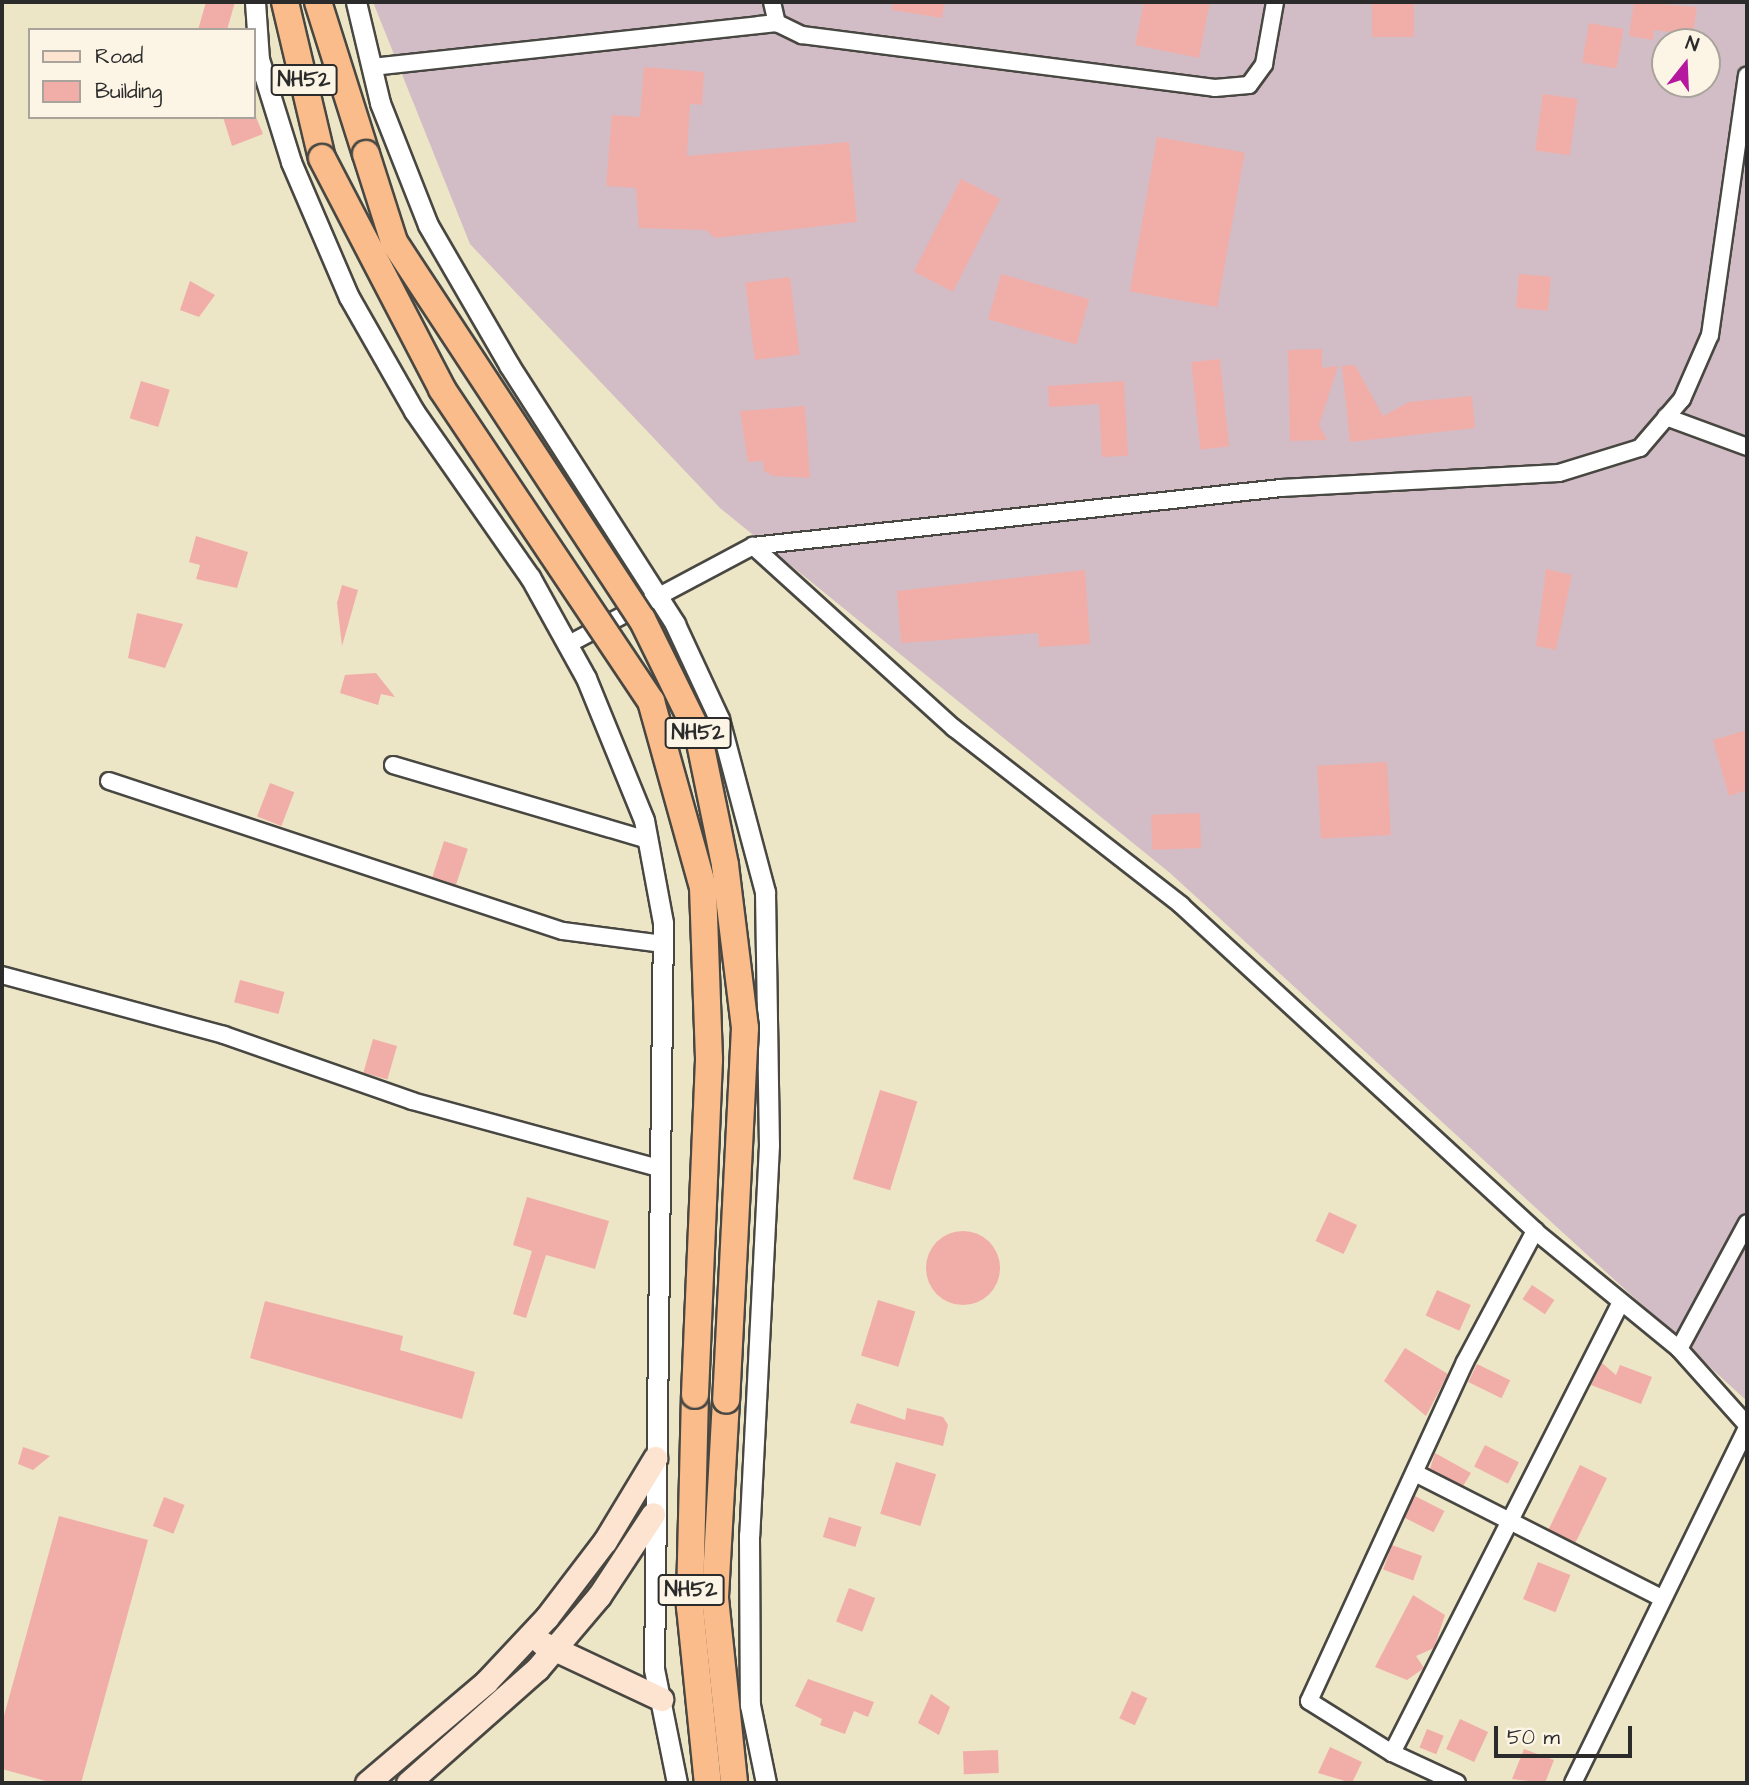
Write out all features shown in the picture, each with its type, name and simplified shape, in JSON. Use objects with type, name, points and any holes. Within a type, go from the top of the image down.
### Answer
[{"type":"highway","name":"NH52","points":[[285,2],[322,158],[442,389],[651,701],[703,887],[709,1060],[695,1395],[690,1607],[708,1783]]},
{"type":"highway","name":"NH52","points":[[318,2],[394,242],[642,619],[698,733],[725,865],[745,1028],[715,1598],[734,1783]]},
{"type":"main road","points":[[367,1783],[531,1635],[606,1541],[655,1458]]},
{"type":"main road","points":[[408,1783],[554,1651],[653,1514]]},
{"type":"main road","points":[[531,1635],[554,1651],[661,1699]]},
{"type":"street","points":[[255,2],[259,59],[291,162],[349,297],[414,411],[530,577],[567,645],[648,840],[663,944],[653,1514],[654,1669],[677,1783]]},
{"type":"street","points":[[356,2],[372,67],[428,225],[509,365],[658,597],[719,719],[765,892],[769,1145],[749,1548],[750,1705],[766,1783]]},
{"type":"street","points":[[772,2],[777,23]]},
{"type":"street","points":[[372,67],[777,23],[802,35],[1215,88],[1250,85],[1264,64],[1275,2]]},
{"type":"street","points":[[567,645],[753,546],[1281,488],[1559,473],[1640,448],[1682,399],[1710,335],[1747,76]]},
{"type":"street","points":[[1666,417],[1747,447]]},
{"type":"street","points":[[753,546],[954,728],[1181,905],[1535,1231],[1620,1304],[1679,1349],[1747,1426],[1573,1783]]},
{"type":"street","points":[[393,765],[648,840]]},
{"type":"street","points":[[109,781],[564,932],[663,944]]},
{"type":"street","points":[[2,975],[224,1035],[412,1101],[659,1168]]},
{"type":"street","points":[[1679,1349],[1747,1223]]},
{"type":"street","points":[[1457,1783],[1392,1753],[1309,1701],[1417,1474],[1465,1362],[1535,1231]]},
{"type":"street","points":[[1392,1753],[1511,1524],[1620,1304]]},
{"type":"street","points":[[1417,1474],[1661,1598]]},
{"type":"shaded area","points":[[373,2],[1747,2],[1747,1401],[1170,873],[720,508],[470,244]]},
{"type":"building","points":[[206,2],[235,2],[228,28],[199,28]]},
{"type":"building","points":[[893,2],[945,2],[942,18],[892,10]]},
{"type":"building","points":[[1144,2],[1210,2],[1199,58],[1135,45]]},
{"type":"building","points":[[1372,2],[1414,2],[1414,37],[1372,37]]},
{"type":"building","points":[[1634,2],[1697,7],[1694,28],[1651,28],[1651,40],[1629,36]]},
{"type":"building","points":[[1589,23],[1623,29],[1617,68],[1582,62]]},
{"type":"building","points":[[644,67],[704,72],[702,105],[690,104],[687,156],[849,142],[857,222],[715,238],[706,230],[639,228],[636,188],[606,186],[612,115],[640,117]]},
{"type":"building","points":[[1543,94],[1578,99],[1570,155],[1535,150]]},
{"type":"building","points":[[256,117],[263,134],[232,146],[224,119]]},
{"type":"building","points":[[1157,137],[1245,152],[1217,307],[1130,292]]},
{"type":"building","points":[[961,179],[1000,199],[953,292],[914,272]]},
{"type":"building","points":[[1001,274],[1089,299],[1076,345],[988,319]]},
{"type":"building","points":[[1519,274],[1551,277],[1548,311],[1516,308]]},
{"type":"building","points":[[790,277],[800,354],[755,360],[745,282]]},
{"type":"building","points":[[190,281],[215,295],[199,317],[180,310]]},
{"type":"building","points":[[1322,349],[1322,368],[1338,366],[1319,425],[1327,440],[1290,441],[1288,350]]},
{"type":"building","points":[[1220,359],[1229,447],[1200,450],[1191,362]]},
{"type":"building","points":[[1355,365],[1383,416],[1409,402],[1472,396],[1475,428],[1350,442],[1342,366]]},
{"type":"building","points":[[141,381],[170,390],[158,427],[130,418]]},
{"type":"building","points":[[1124,381],[1128,456],[1102,457],[1099,404],[1049,407],[1048,386]]},
{"type":"building","points":[[805,406],[810,478],[773,476],[764,471],[763,461],[748,462],[740,411]]},
{"type":"building","points":[[196,536],[248,552],[237,588],[196,579],[200,565],[189,562]]},
{"type":"building","points":[[1546,569],[1572,575],[1556,650],[1536,646]]},
{"type":"building","points":[[1085,570],[1090,644],[1039,647],[1038,633],[901,643],[897,591]]},
{"type":"building","points":[[342,585],[358,590],[342,646],[337,603]]},
{"type":"building","points":[[137,613],[183,624],[165,668],[128,658]]},
{"type":"building","points":[[376,673],[395,697],[381,694],[378,705],[340,693],[345,675]]},
{"type":"building","points":[[1747,730],[1747,790],[1729,796],[1713,740]]},
{"type":"building","points":[[1387,762],[1391,835],[1321,839],[1317,766]]},
{"type":"building","points":[[270,783],[294,792],[281,826],[257,817]]},
{"type":"building","points":[[1200,813],[1201,848],[1152,850],[1151,815]]},
{"type":"building","points":[[444,841],[468,849],[456,885],[432,877]]},
{"type":"building","points":[[240,980],[284,992],[278,1014],[234,1002]]},
{"type":"building","points":[[373,1039],[397,1046],[387,1080],[363,1073]]},
{"type":"building","points":[[880,1090],[917,1101],[890,1190],[853,1179]]},
{"type":"building","points":[[527,1197],[609,1221],[595,1269],[546,1255],[526,1318],[513,1314],[532,1251],[513,1245]]},
{"type":"building","points":[[1329,1212],[1357,1225],[1344,1254],[1315,1241]]},
{"type":"building","points":[[963,1231],[977,1234],[989,1242],[997,1254],[1000,1268],[997,1282],[989,1294],[977,1302],[963,1305],[949,1302],[937,1294],[929,1282],[926,1268],[929,1254],[937,1242],[949,1234]]},
{"type":"building","points":[[1532,1285],[1554,1300],[1545,1314],[1522,1299]]},
{"type":"building","points":[[1437,1290],[1471,1305],[1459,1331],[1426,1316]]},
{"type":"building","points":[[878,1300],[915,1311],[898,1367],[861,1355]]},
{"type":"building","points":[[265,1301],[403,1336],[400,1350],[475,1372],[462,1419],[250,1358]]},
{"type":"building","points":[[1405,1348],[1448,1374],[1426,1416],[1384,1381]]},
{"type":"building","points":[[1602,1363],[1616,1375],[1620,1365],[1652,1377],[1641,1404],[1591,1385]]},
{"type":"building","points":[[1477,1364],[1510,1380],[1501,1398],[1468,1382]]},
{"type":"building","points":[[857,1403],[905,1420],[907,1408],[943,1417],[948,1425],[943,1446],[850,1423]]},
{"type":"building","points":[[1485,1445],[1519,1462],[1508,1484],[1474,1466]]},
{"type":"building","points":[[23,1447],[50,1456],[33,1470],[18,1464]]},
{"type":"building","points":[[1435,1453],[1471,1473],[1463,1486],[1430,1469]]},
{"type":"building","points":[[896,1462],[936,1474],[920,1526],[880,1514]]},
{"type":"building","points":[[1580,1465],[1607,1478],[1575,1543],[1548,1530]]},
{"type":"building","points":[[1415,1496],[1444,1511],[1434,1532],[1404,1517]]},
{"type":"building","points":[[164,1497],[185,1505],[173,1534],[153,1526]]},
{"type":"building","points":[[59,1516],[148,1540],[81,1783],[53,1783],[2,1769],[2,1723]]},
{"type":"building","points":[[829,1517],[862,1527],[855,1547],[823,1537]]},
{"type":"building","points":[[1392,1545],[1422,1556],[1413,1580],[1383,1569]]},
{"type":"building","points":[[1538,1562],[1570,1575],[1555,1612],[1523,1599]]},
{"type":"building","points":[[849,1588],[875,1598],[862,1632],[836,1622]]},
{"type":"building","points":[[1413,1595],[1445,1615],[1434,1648],[1416,1656],[1424,1668],[1407,1680],[1375,1667]]},
{"type":"building","points":[[808,1679],[874,1702],[868,1717],[854,1711],[845,1734],[820,1725],[822,1719],[795,1706]]},
{"type":"building","points":[[1132,1691],[1147,1698],[1135,1725],[1119,1718]]},
{"type":"building","points":[[931,1694],[950,1707],[939,1735],[918,1723]]},
{"type":"building","points":[[1460,1719],[1488,1732],[1474,1762],[1446,1749]]},
{"type":"building","points":[[1427,1729],[1444,1736],[1436,1754],[1420,1748]]},
{"type":"building","points":[[1330,1747],[1362,1762],[1352,1783],[1318,1773]]},
{"type":"building","points":[[1524,1749],[1554,1760],[1545,1783],[1512,1779]]},
{"type":"building","points":[[998,1750],[999,1773],[964,1774],[963,1751]]}]
